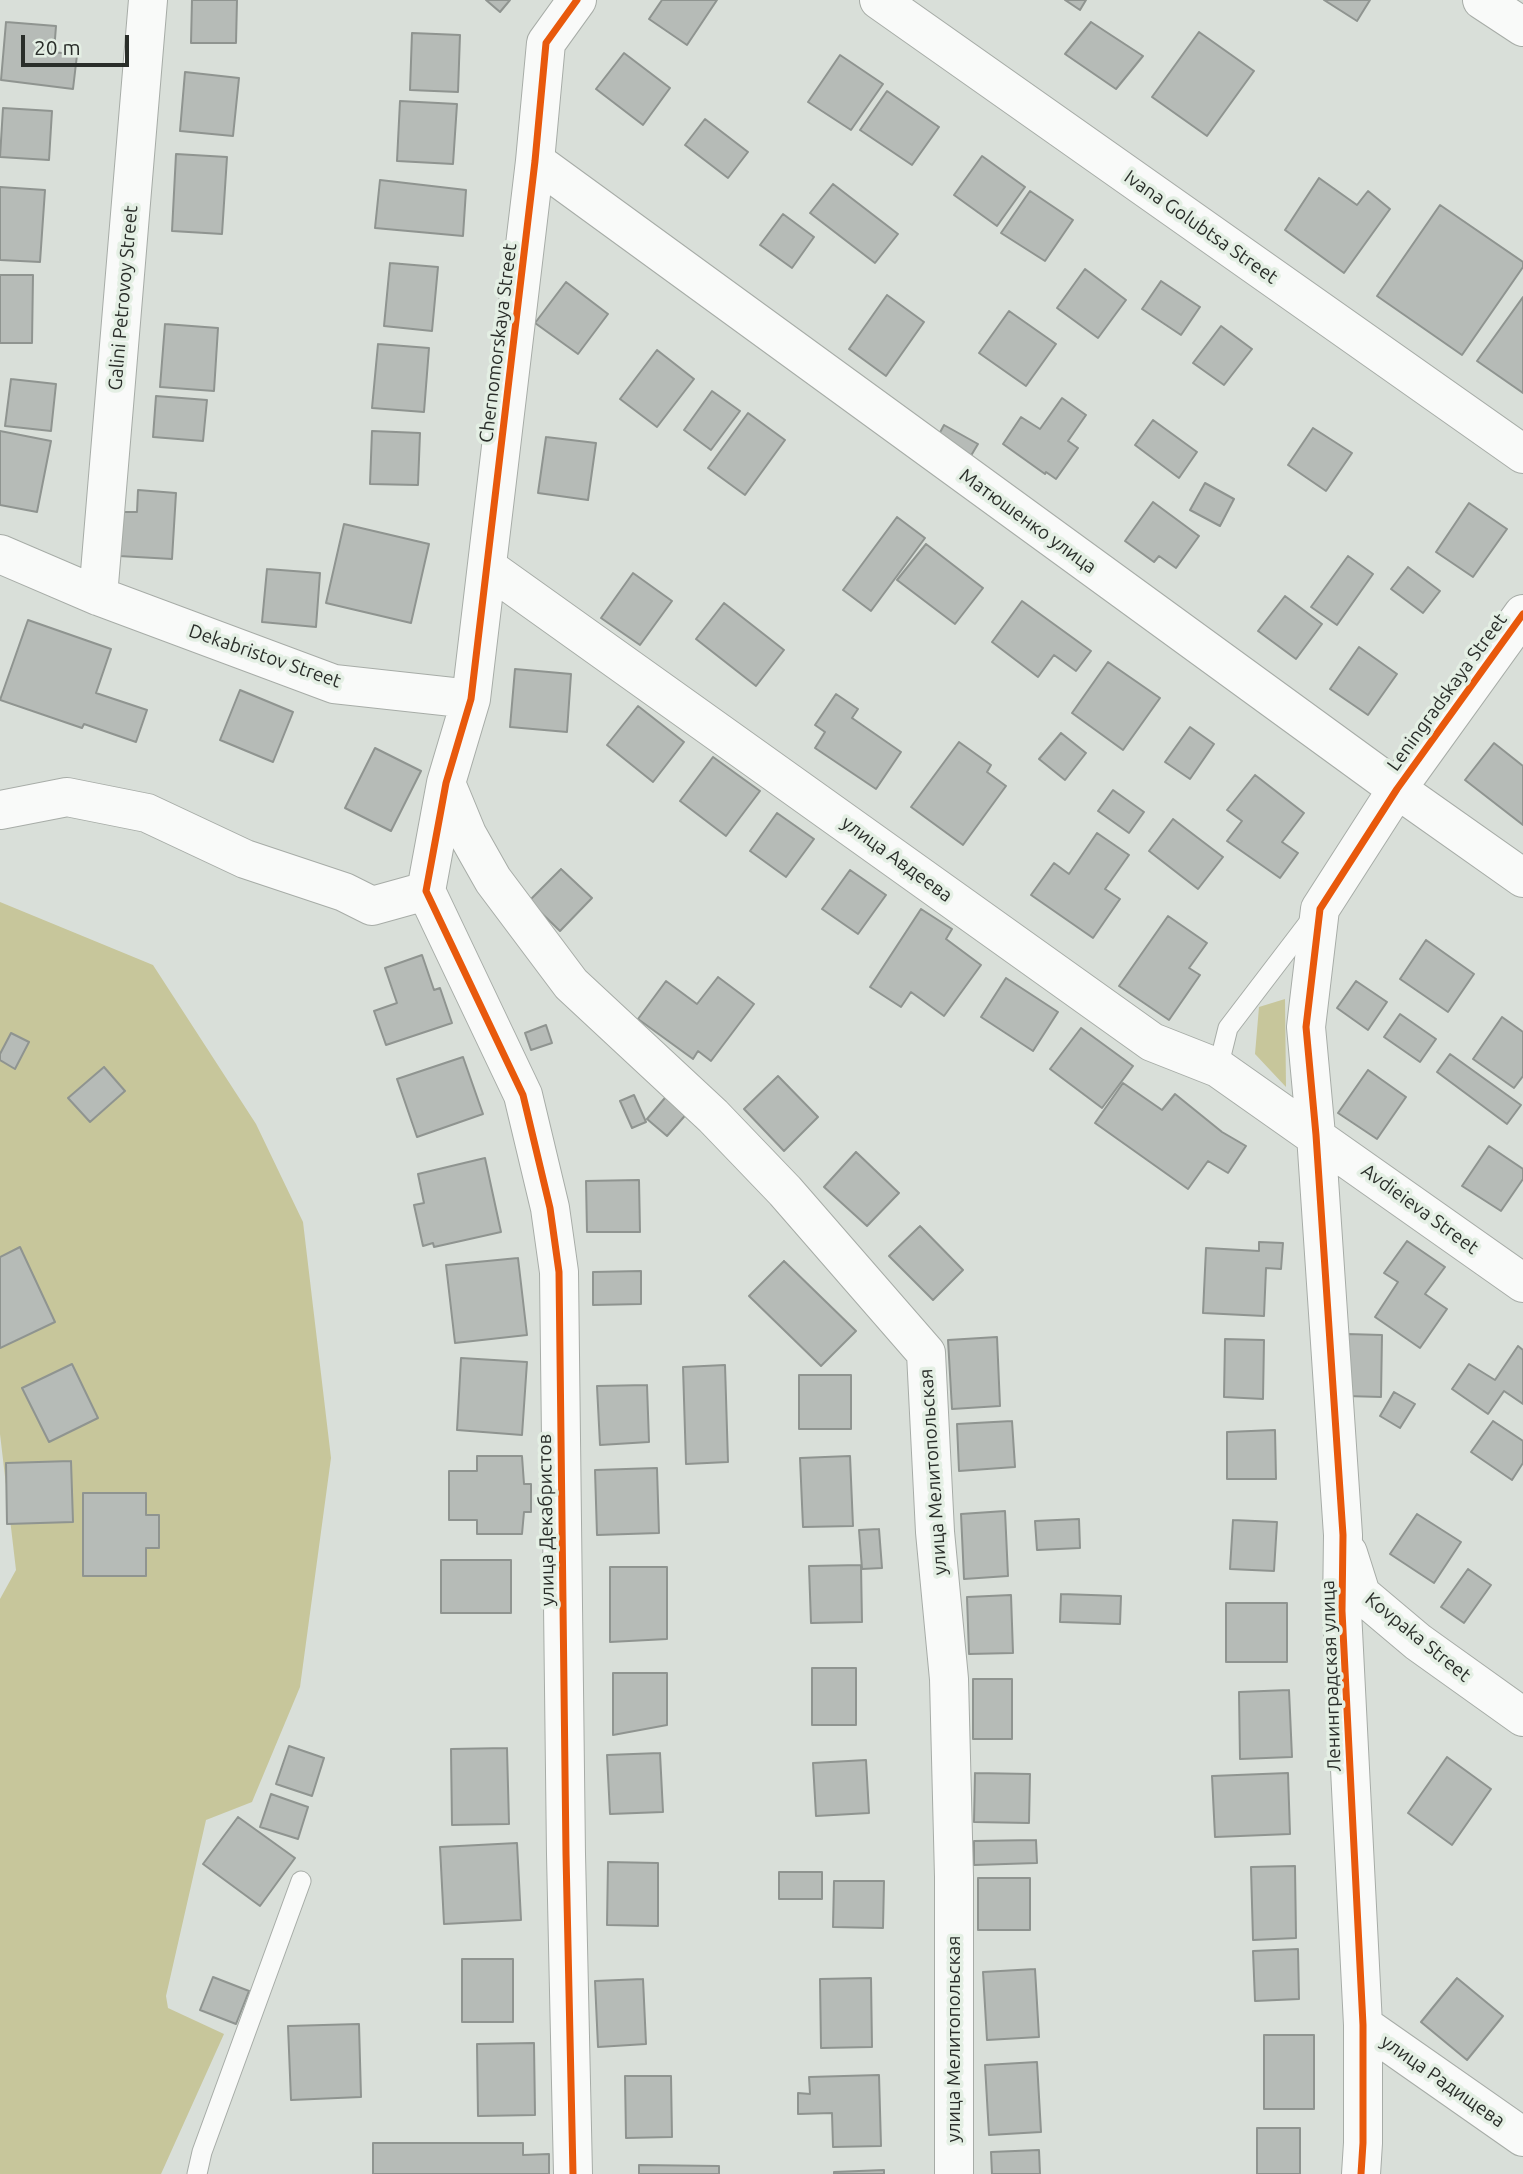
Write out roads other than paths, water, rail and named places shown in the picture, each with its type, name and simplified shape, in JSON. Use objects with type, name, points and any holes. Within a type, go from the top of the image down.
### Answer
[{"type":"street","name":"Galini Petrovoy Street","points":[[98,596],[149,0]]},
{"type":"street","name":"Chernomorskaya Street","points":[[471,699],[535,161],[546,43],[577,0]]},
{"type":"street","name":"Ivana Golubtsa Street","points":[[879,0],[1523,454]]},
{"type":"street","points":[[1482,0],[1523,27]]},
{"type":"street","name":"Матюшенко улица","points":[[535,161],[1523,878]]},
{"type":"street","name":"Dekabristov Street","points":[[0,554],[98,596],[334,684],[471,699]]},
{"type":"street","name":"улица Авдеева","points":[[487,567],[1152,1042],[1218,1068],[1316,1135]]},
{"type":"street","name":"Leningradskaya Street","points":[[1320,909],[1397,789],[1523,614]]},
{"type":"street","points":[[0,810],[66,797],[147,813],[245,859],[344,892],[372,905],[426,891],[446,783],[471,699]]},
{"type":"street","name":"улица Мелитопольская","points":[[446,783],[467,834],[493,880],[571,984],[713,1116],[785,1191],[926,1353],[935,1532],[949,1679],[954,1877],[954,2174]]},
{"type":"street","name":"улица Декабристов","points":[[426,891],[523,1095],[551,1208],[559,1272],[566,1868],[573,2174]]},
{"type":"street","name":"Ленинградская улица","points":[[1320,909],[1306,1027],[1316,1135],[1343,1535],[1342,1611],[1363,2025],[1361,2174]]},
{"type":"street","name":"Avdieieva Street","points":[[1316,1135],[1523,1283]]},
{"type":"street","name":"Kovpaka Street","points":[[1343,1535],[1361,1594],[1418,1642],[1523,1717]]},
{"type":"street","name":"улица Радищева","points":[[1363,2025],[1523,2137]]},
{"type":"lane","points":[[1218,1068],[1228,1028],[1320,909]]},
{"type":"lane","points":[[197,2174],[202,2152],[301,1881]]}]
